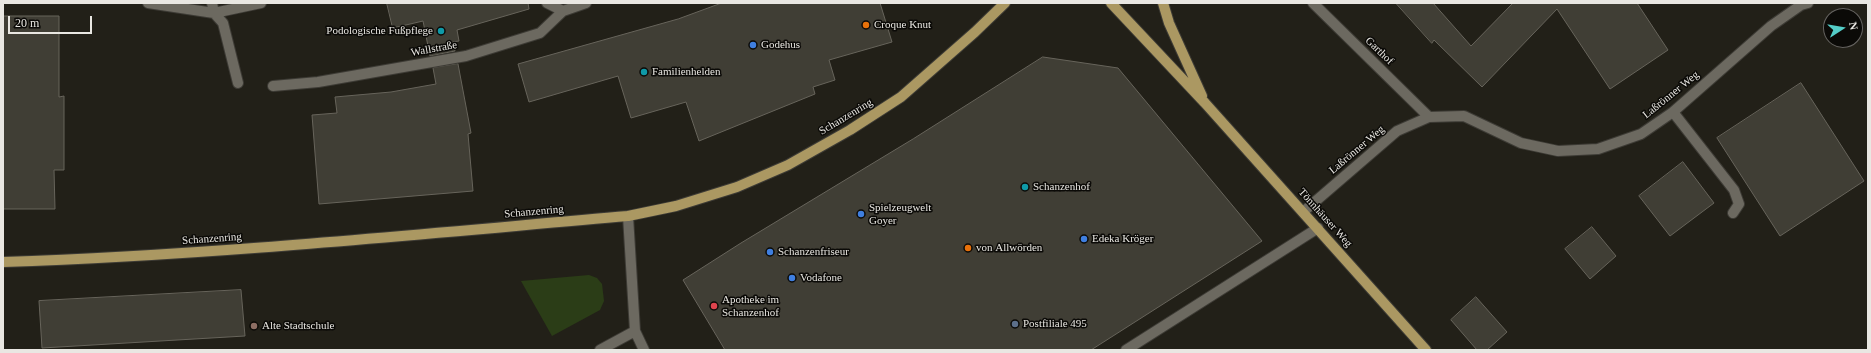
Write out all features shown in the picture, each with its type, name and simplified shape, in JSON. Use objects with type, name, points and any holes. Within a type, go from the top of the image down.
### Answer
[{"type":"main road","name":"Schanzenring","points":[[3,262],[90,259],[288,247],[628,216],[676,206],[737,186],[788,165],[901,97],[975,32],[1005,3]]},
{"type":"main road","name":"Tönnhäuser Weg","points":[[1110,3],[1205,103],[1426,350]]},
{"type":"main road","name":"Tönnhäuser Weg","points":[[1163,3],[1169,22],[1205,103]]},
{"type":"street","points":[[148,3],[213,8],[261,3]]},
{"type":"street","points":[[547,3],[563,11]]},
{"type":"street","name":"Wallstraße","points":[[273,86],[318,82],[466,56],[540,33],[563,11],[586,3]]},
{"type":"street","name":"Garthof","points":[[1313,3],[1429,117]]},
{"type":"street","name":"Laßrönner Weg","points":[[1303,212],[1397,131],[1429,117],[1464,116],[1521,143],[1558,151],[1598,149],[1642,134],[1673,112],[1771,26],[1801,5],[1808,3]]},
{"type":"street","points":[[213,8],[223,23],[238,83]]},
{"type":"street","points":[[1673,112],[1734,190],[1739,204],[1733,213]]},
{"type":"street","points":[[628,216],[635,331],[644,350]]},
{"type":"street","points":[[1126,350],[1318,228]]},
{"type":"street","points":[[600,350],[635,331]]},
{"type":"green space","points":[[589,275],[597,278],[602,284],[604,301],[600,310],[552,336],[521,281]]},
{"type":"building","points":[[387,3],[528,3],[529,9],[457,30],[459,41],[453,42],[455,51],[430,56],[423,21],[393,28]]},
{"type":"building","points":[[722,3],[880,3],[892,42],[829,60],[835,80],[813,87],[815,94],[699,141],[686,102],[631,118],[618,76],[529,102],[518,64],[678,19]]},
{"type":"building","points":[[1396,3],[1433,3],[1471,46],[1513,3],[1637,3],[1668,50],[1610,89],[1557,9],[1482,87],[1434,40],[1432,43]]},
{"type":"building","points":[[3,16],[59,16],[59,97],[64,96],[64,170],[54,170],[55,209],[3,209]]},
{"type":"building","name":"Schanzenhof","points":[[1043,57],[1118,68],[1262,241],[1091,350],[725,350],[683,280],[741,243],[913,139]]},
{"type":"building","points":[[458,64],[471,133],[468,134],[473,191],[319,204],[312,115],[337,113],[335,97],[391,92],[436,84],[433,68]]},
{"type":"building","points":[[1801,83],[1864,181],[1780,236],[1717,138]]},
{"type":"building","points":[[1683,162],[1714,203],[1670,236],[1639,196]]},
{"type":"building","points":[[1592,227],[1616,256],[1590,279],[1565,249]]},
{"type":"building","points":[[241,290],[245,336],[42,348],[39,301]]},
{"type":"building","points":[[1476,297],[1507,332],[1487,350],[1477,350],[1451,320]]},
{"type":"place","name":"Croque Knut","points":[[866,25]]},
{"type":"place","name":"Podologische Fußpflege","points":[[441,31]]},
{"type":"place","name":"Godehus","points":[[753,45]]},
{"type":"place","name":"Familienhelden","points":[[644,72]]},
{"type":"place","name":"Schanzenhof","points":[[1025,187]]},
{"type":"place","name":"Spielzeugwelt Goyer","points":[[861,214]]},
{"type":"place","name":"Edeka Kröger","points":[[1084,239]]},
{"type":"place","name":"von Allwörden","points":[[968,248]]},
{"type":"place","name":"Schanzenfriseur","points":[[770,252]]},
{"type":"place","name":"Vodafone","points":[[792,278]]},
{"type":"place","name":"Apotheke im Schanzenhof","points":[[714,306]]},
{"type":"place","name":"Postfiliale 495","points":[[1015,324]]},
{"type":"place","name":"Alte Stadtschule","points":[[254,326]]}]
